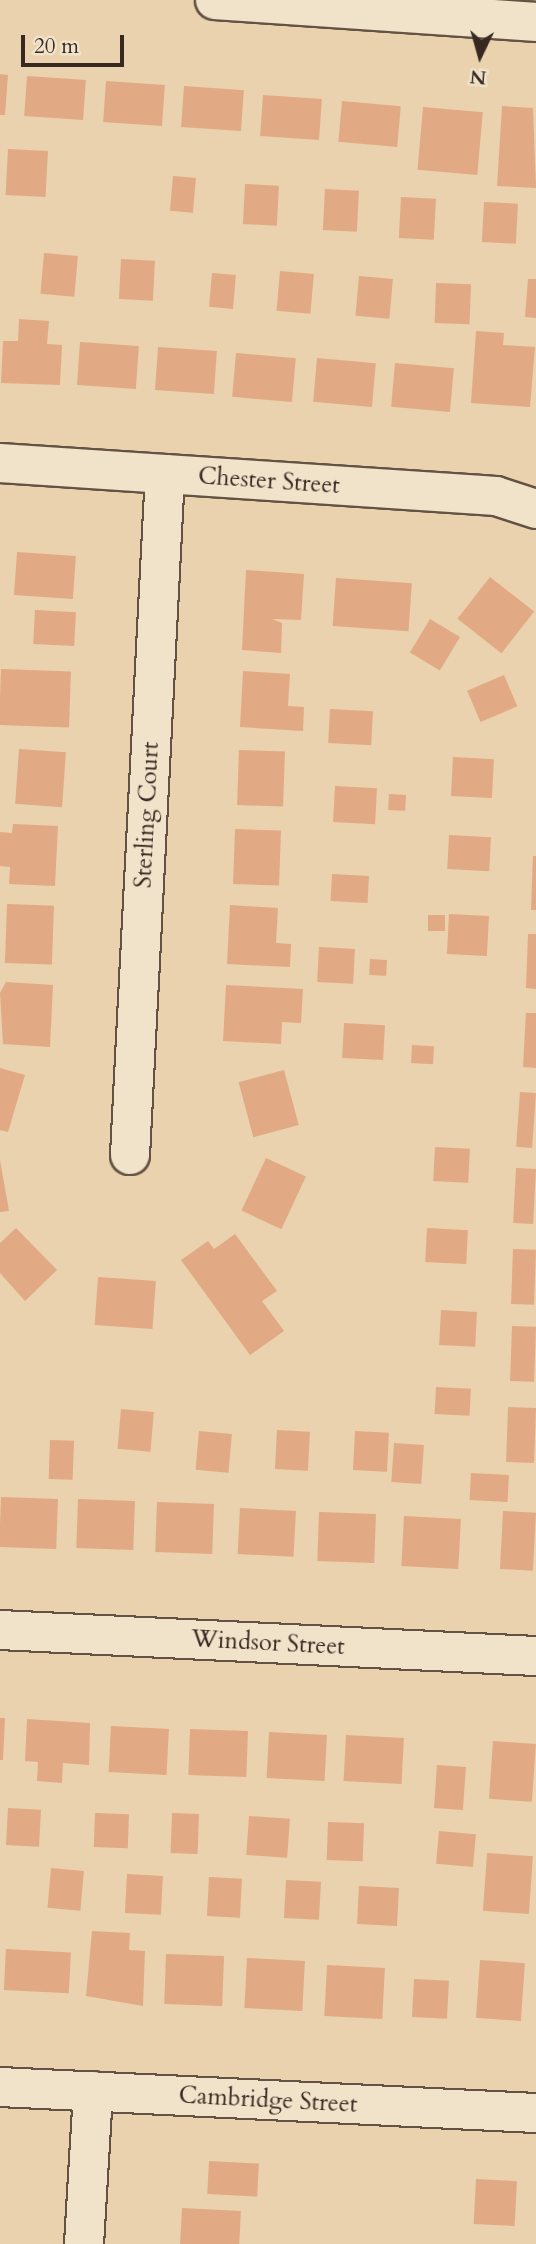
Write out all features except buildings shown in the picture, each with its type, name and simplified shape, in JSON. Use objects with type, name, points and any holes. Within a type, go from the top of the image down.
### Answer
[{"type":"street","points":[[215,0],[536,23]]},
{"type":"street","name":"Chester Street","points":[[0,463],[496,496],[536,509]]},
{"type":"street","name":"Sterling Court","points":[[130,1155],[165,474]]},
{"type":"street","name":"Windsor Street","points":[[0,1630],[536,1656]]},
{"type":"street","name":"Cambridge Street","points":[[0,2087],[536,2113]]},
{"type":"street","points":[[83,2244],[93,2091]]}]
